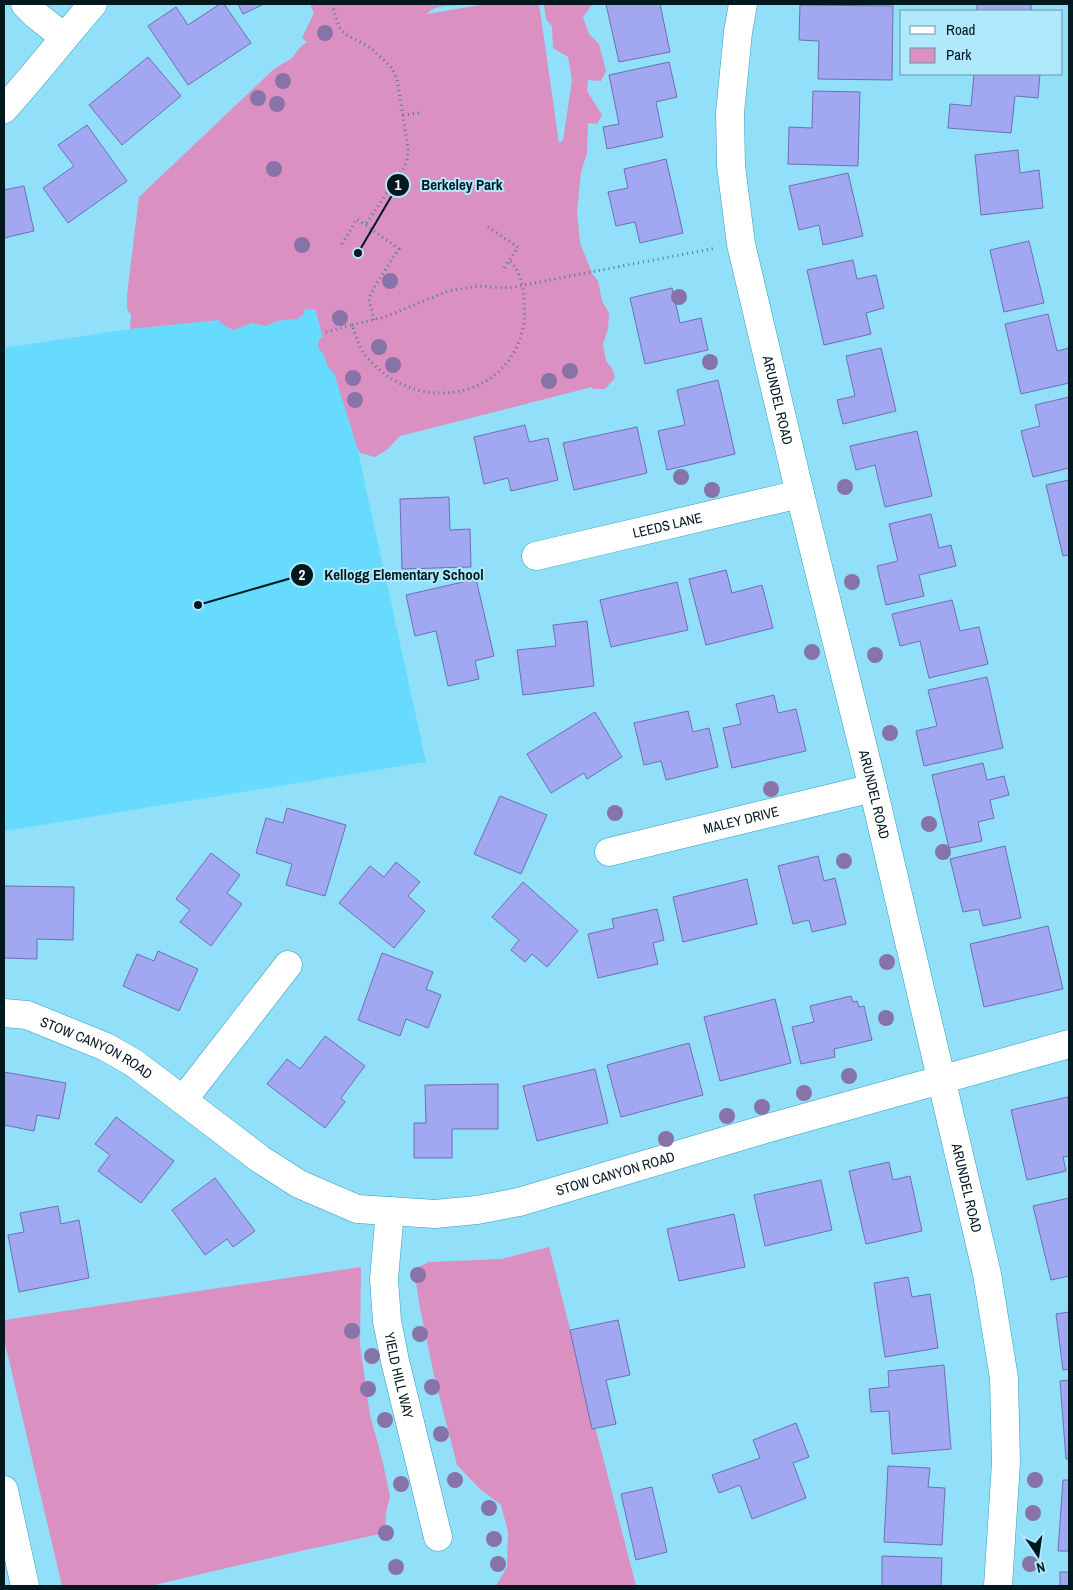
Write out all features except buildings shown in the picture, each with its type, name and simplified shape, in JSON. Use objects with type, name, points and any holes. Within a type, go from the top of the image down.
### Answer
[{"type":"street","points":[[25,4],[64,37]]},
{"type":"street","points":[[4,109],[93,4]]},
{"type":"street","name":"ARUNDEL ROAD","points":[[743,4],[738,32],[730,113],[731,166],[742,244],[800,494],[873,788],[987,1274],[1004,1378],[1006,1463],[998,1586]]},
{"type":"street","name":"LEEDS LANE","points":[[536,556],[800,494]]},
{"type":"street","name":"MALEY DRIVE","points":[[609,852],[873,788]]},
{"type":"street","points":[[182,1100],[288,965]]},
{"type":"street","name":"STOW CANYON ROAD","points":[[4,1013],[27,1015],[106,1048],[134,1063],[260,1159],[300,1184],[357,1210],[434,1214],[477,1210],[519,1202],[772,1127],[1069,1044]]},
{"type":"street","name":"YIELD HILL WAY","points":[[390,1211],[384,1278],[387,1321],[438,1537]]},
{"type":"street","points":[[5,1504],[25,1586]]},
{"type":"path","points":[[332,4],[339,27],[344,34],[371,48],[392,68],[397,80],[403,115],[408,148],[405,166],[366,224]]},
{"type":"path","points":[[403,115],[419,113]]},
{"type":"path","points":[[342,244],[357,219],[399,249],[369,298],[374,320]]},
{"type":"path","points":[[488,227],[518,247],[502,272]]},
{"type":"path","points":[[326,332],[397,313],[448,291],[478,286],[508,288],[742,244]]},
{"type":"path","points":[[352,325],[360,347],[370,361],[399,383],[431,393],[447,394],[480,384],[506,364],[523,332],[525,315],[523,285],[516,266],[509,260]]},
{"type":"shaded area","points":[[315,309],[357,447],[426,762],[4,831],[4,348],[130,329]]},
{"type":"green space","points":[[310,4],[468,4],[435,8],[427,14],[487,4],[539,4],[559,143],[563,140],[572,81],[568,57],[553,48],[552,26],[546,19],[544,4],[599,4],[591,6],[583,17],[589,34],[599,44],[606,71],[601,81],[588,80],[587,91],[602,115],[597,124],[588,123],[587,153],[581,172],[577,212],[580,243],[593,275],[598,281],[602,301],[609,313],[608,329],[603,344],[606,361],[612,368],[615,378],[605,389],[593,389],[592,387],[400,436],[388,449],[375,457],[360,453],[357,447],[334,373],[328,367],[324,355],[318,347],[319,339],[323,338],[315,309],[304,310],[304,314],[297,319],[277,321],[266,326],[252,323],[233,330],[220,323],[219,320],[130,329],[131,315],[127,309],[127,295],[139,197],[274,69],[292,58],[301,46],[307,42],[302,38],[314,13]]},
{"type":"green space","points":[[549,1247],[636,1586],[496,1586],[507,1567],[508,1532],[501,1505],[480,1489],[457,1465],[434,1375],[414,1269],[429,1262],[501,1259]]},
{"type":"green space","points":[[361,1267],[360,1345],[370,1415],[390,1496],[386,1512],[385,1533],[154,1586],[62,1586],[4,1339],[4,1320]]},
{"type":"place","name":"Berkeley Park","points":[[358,253]]},
{"type":"place","name":"Kellogg Elementary School","points":[[198,605]]}]
